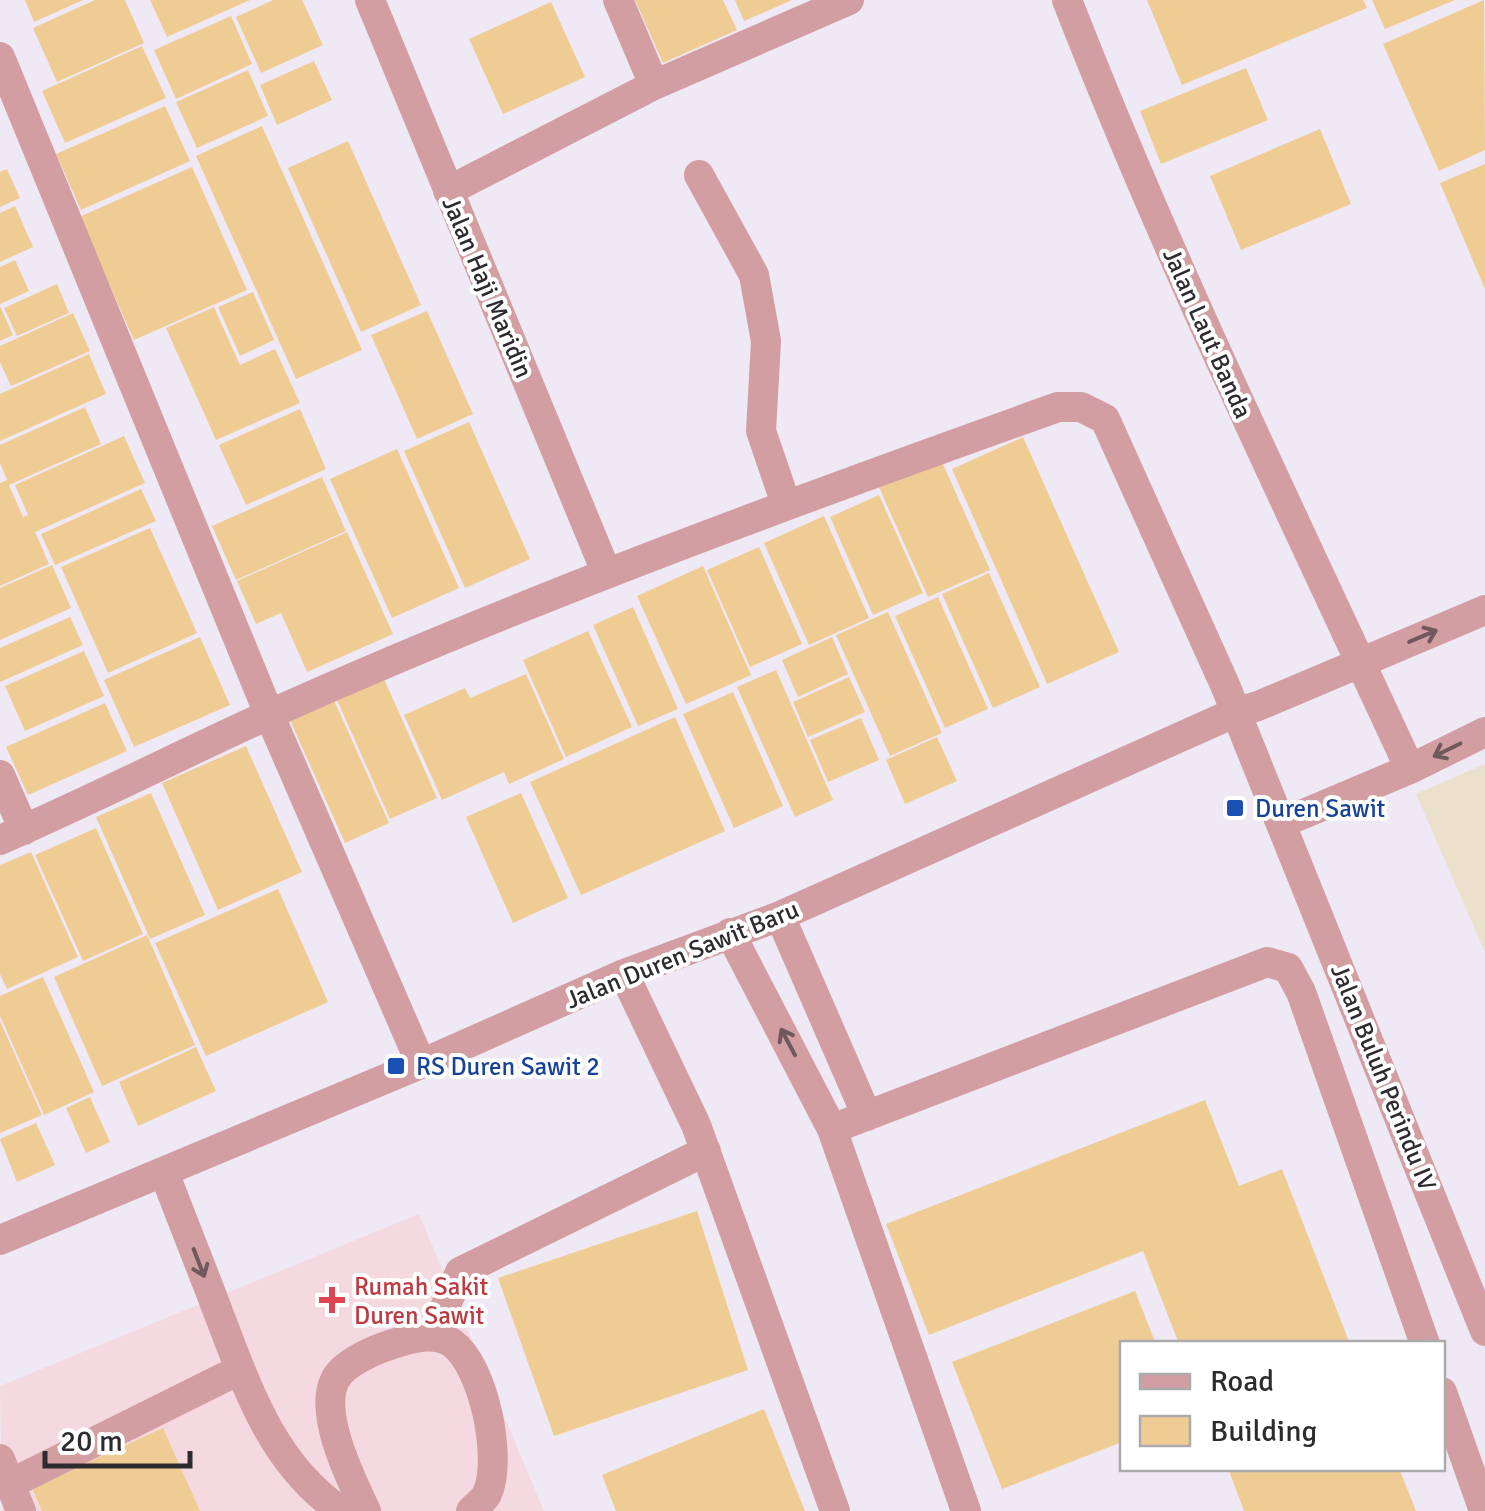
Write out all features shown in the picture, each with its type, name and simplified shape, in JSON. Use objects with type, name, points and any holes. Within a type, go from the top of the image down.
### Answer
[{"type":"street","name":"Jalan Haji Maridin","points":[[370,0],[606,574]]},
{"type":"street","points":[[618,0],[654,85]]},
{"type":"street","points":[[448,192],[654,85],[849,0]]},
{"type":"street","name":"Jalan Laut Banda","points":[[1067,0],[1114,119],[1399,773]]},
{"type":"street","points":[[0,57],[269,714],[421,1064]]},
{"type":"street","points":[[699,175],[754,275],[766,341],[761,431],[786,504]]},
{"type":"street","name":"Jalan Buluh Perindu IV","points":[[12,835],[269,714],[606,574],[1058,406],[1082,407],[1106,419],[1225,686],[1246,710],[1282,823],[1485,1332]]},
{"type":"street","name":"Jalan Duren Sawit Baru","points":[[0,1240],[421,1064],[624,974],[780,916],[1246,710],[1485,610]]},
{"type":"street","points":[[1282,823],[1485,732]]},
{"type":"street","points":[[0,775],[12,835]]},
{"type":"street","points":[[780,916],[867,1116]]},
{"type":"street","points":[[730,933],[832,1128],[966,1511]]},
{"type":"street","points":[[832,1128],[1267,962],[1288,968],[1302,992],[1424,1341]]},
{"type":"street","points":[[624,974],[706,1151],[835,1511]]},
{"type":"street","points":[[433,1336],[460,1272],[706,1151]]},
{"type":"street","points":[[164,1172],[239,1370],[267,1432],[294,1468],[341,1511]]},
{"type":"street","points":[[366,1511],[352,1483],[331,1420],[329,1398],[336,1377],[383,1347],[433,1336],[450,1341],[474,1372],[490,1422],[492,1468],[484,1506]]},
{"type":"street","points":[[10,1485],[239,1370]]},
{"type":"street","points":[[1445,1400],[1484,1511]]},
{"type":"shaded area","points":[[1485,764],[1485,952],[1416,794]]},
{"type":"shaded area","name":"Rumah Sakit Duren Sawit","points":[[419,1214],[544,1511],[2,1511],[0,1386]]},
{"type":"building","points":[[25,0],[83,0],[34,22]]},
{"type":"building","points":[[95,0],[125,0],[144,43],[57,82],[33,28]]},
{"type":"building","points":[[150,0],[250,0],[167,37]]},
{"type":"building","points":[[273,0],[302,0],[323,45],[261,73],[236,17]]},
{"type":"building","points":[[635,0],[723,0],[737,30],[663,63]]},
{"type":"building","points":[[735,0],[792,0],[744,21]]},
{"type":"building","points":[[1147,0],[1363,0],[1367,8],[1182,85]]},
{"type":"building","points":[[1372,0],[1455,0],[1385,29]]},
{"type":"building","points":[[1484,0],[1485,150],[1439,171],[1383,44]]},
{"type":"building","points":[[551,2],[585,77],[503,114],[469,39]]},
{"type":"building","points":[[231,16],[252,64],[176,99],[154,50]]},
{"type":"building","points":[[142,46],[166,98],[65,143],[42,91]]},
{"type":"building","points":[[314,61],[332,100],[277,125],[260,85]]},
{"type":"building","points":[[1246,68],[1268,120],[1161,164],[1140,111]]},
{"type":"building","points":[[248,70],[268,116],[197,148],[176,102]]},
{"type":"building","points":[[165,106],[190,161],[81,210],[56,154]]},
{"type":"building","points":[[262,126],[362,350],[296,379],[196,156]]},
{"type":"building","points":[[1320,129],[1351,204],[1241,250],[1210,176]]},
{"type":"building","points":[[348,141],[421,305],[361,332],[288,168]]},
{"type":"building","points":[[1485,164],[1485,289],[1440,183]]},
{"type":"building","points":[[192,167],[247,290],[134,340],[79,217]]},
{"type":"building","points":[[7,169],[20,198],[0,207],[0,172]]},
{"type":"building","points":[[15,206],[33,247],[0,262],[0,213]]},
{"type":"building","points":[[15,260],[29,291],[0,304],[0,267]]},
{"type":"building","points":[[57,284],[69,313],[17,336],[4,308]]},
{"type":"building","points":[[253,292],[274,340],[240,356],[218,307]]},
{"type":"building","points":[[0,306],[13,335],[0,341]]},
{"type":"building","points":[[214,307],[240,365],[275,349],[300,403],[216,440],[166,328]]},
{"type":"building","points":[[427,311],[473,414],[417,439],[371,335]]},
{"type":"building","points":[[73,313],[90,351],[11,386],[0,362],[0,346]]},
{"type":"building","points":[[89,354],[106,394],[0,441],[0,394]]},
{"type":"building","points":[[85,407],[101,444],[9,485],[23,517],[28,515],[15,485],[124,436],[145,483],[35,532],[49,564],[0,586],[0,483],[7,480],[0,463],[0,445]]},
{"type":"building","points":[[300,409],[326,469],[246,505],[219,445]]},
{"type":"building","points":[[469,422],[530,559],[465,588],[404,451]]},
{"type":"building","points":[[1023,437],[1119,652],[1047,684],[952,469]]},
{"type":"building","points":[[397,449],[459,588],[392,618],[330,479]]},
{"type":"building","points":[[939,455],[990,570],[928,597],[877,483]]},
{"type":"building","points":[[322,477],[346,531],[236,580],[212,526]]},
{"type":"building","points":[[141,489],[156,521],[55,565],[41,534]]},
{"type":"building","points":[[879,495],[923,593],[873,615],[830,517]]},
{"type":"building","points":[[824,516],[869,618],[809,645],[764,543]]},
{"type":"building","points":[[150,528],[197,633],[108,673],[61,567]]},
{"type":"building","points":[[347,532],[393,634],[307,672],[281,613],[256,624],[237,581]]},
{"type":"building","points":[[759,547],[802,644],[750,667],[707,570]]},
{"type":"building","points":[[52,565],[71,608],[0,640],[0,588]]},
{"type":"building","points":[[703,566],[751,675],[686,704],[637,596]]},
{"type":"building","points":[[989,573],[1040,687],[993,708],[942,594]]},
{"type":"building","points":[[938,597],[988,709],[945,728],[895,616]]},
{"type":"building","points":[[633,607],[678,709],[638,726],[593,625]]},
{"type":"building","points":[[888,612],[942,733],[890,756],[836,635]]},
{"type":"building","points":[[70,617],[83,645],[0,682],[0,648]]},
{"type":"building","points":[[588,631],[632,727],[566,757],[523,660]]},
{"type":"building","points":[[200,637],[230,705],[134,747],[104,680]]},
{"type":"building","points":[[832,637],[848,674],[798,697],[782,660]]},
{"type":"building","points":[[84,651],[104,696],[25,731],[5,686]]},
{"type":"building","points":[[776,670],[833,800],[795,817],[737,687]]},
{"type":"building","points":[[526,674],[564,759],[509,784],[504,772],[442,800],[404,715],[465,688],[470,698]]},
{"type":"building","points":[[849,677],[865,712],[808,737],[793,702]]},
{"type":"building","points":[[384,679],[437,798],[390,819],[337,700]]},
{"type":"building","points":[[733,692],[783,806],[734,828],[683,714]]},
{"type":"building","points":[[333,698],[389,823],[345,843],[289,718]]},
{"type":"building","points":[[105,703],[127,751],[28,795],[6,747]]},
{"type":"building","points":[[675,717],[725,831],[581,895],[530,782]]},
{"type":"building","points":[[861,718],[879,760],[828,782],[810,740]]},
{"type":"building","points":[[937,737],[957,781],[905,804],[886,760]]},
{"type":"building","points":[[246,746],[302,872],[218,910],[162,783]]},
{"type":"building","points":[[151,793],[205,915],[150,939],[96,817]]},
{"type":"building","points":[[521,793],[568,898],[513,923],[466,817]]},
{"type":"building","points":[[96,828],[143,934],[83,961],[35,855]]},
{"type":"building","points":[[31,852],[78,957],[7,989],[0,974],[0,865]]},
{"type":"building","points":[[278,889],[328,1002],[206,1056],[155,943]]},
{"type":"building","points":[[147,935],[195,1045],[102,1086],[54,977]]},
{"type":"building","points":[[43,977],[94,1092],[44,1115],[0,1016],[0,996]]},
{"type":"building","points":[[0,1021],[42,1115],[0,1133]]},
{"type":"building","points":[[196,1047],[216,1091],[138,1126],[119,1082]]},
{"type":"building","points":[[90,1097],[110,1142],[86,1153],[66,1108]]},
{"type":"building","points":[[1205,1100],[1239,1186],[1282,1169],[1349,1341],[1178,1341],[1143,1251],[929,1335],[886,1224]]},
{"type":"building","points":[[36,1123],[55,1165],[17,1182],[0,1139]]},
{"type":"building","points":[[697,1211],[748,1370],[554,1436],[498,1278]]},
{"type":"building","points":[[1135,1291],[1155,1341],[1120,1341],[1120,1443],[1002,1489],[952,1362]]},
{"type":"building","points":[[764,1409],[805,1511],[616,1511],[602,1475]]},
{"type":"building","points":[[163,1428],[200,1511],[42,1511],[32,1488]]},
{"type":"building","points":[[1229,1471],[1400,1471],[1416,1511],[1244,1511]]},
{"type":"place","name":"Duren Sawit","points":[[1235,808]]},
{"type":"place","name":"RS Duren Sawit 2","points":[[396,1066]]},
{"type":"place","name":"Rumah Sakit Duren Sawit","points":[[332,1300]]}]
